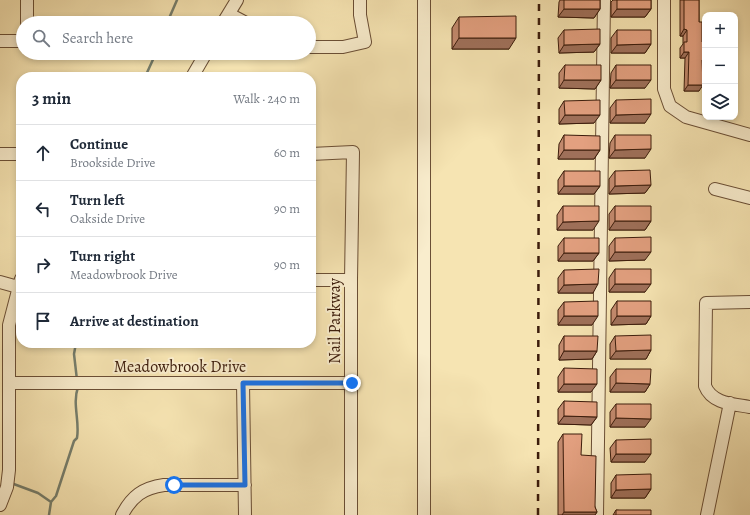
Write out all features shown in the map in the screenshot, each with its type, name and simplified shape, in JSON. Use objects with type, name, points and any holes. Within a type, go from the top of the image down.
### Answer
[{"type":"street","points":[[27,0],[27,16]]},
{"type":"street","points":[[227,16],[237,0]]},
{"type":"street","points":[[316,47],[343,47],[365,42],[360,14],[360,0]]},
{"type":"street","points":[[424,0],[424,515]]},
{"type":"street","points":[[597,515],[604,0]]},
{"type":"street","points":[[664,0],[663,72],[666,99],[675,111],[686,117],[750,135]]},
{"type":"street","points":[[0,41],[16,41]]},
{"type":"street","points":[[195,72],[202,60]]},
{"type":"street","name":"Nail Parkway","points":[[316,154],[353,152],[351,280],[351,515]]},
{"type":"street","points":[[0,154],[16,154]]},
{"type":"street","points":[[715,188],[750,198]]},
{"type":"street","points":[[316,280],[351,280]]},
{"type":"street","points":[[0,282],[16,283]]},
{"type":"street","points":[[0,506],[6,487],[9,470],[9,325],[16,298]]},
{"type":"street","points":[[750,302],[706,303],[706,386],[708,392],[715,398],[750,407]]},
{"type":"street","name":"Meadowbrook Drive","points":[[9,383],[352,383]]},
{"type":"street","points":[[243,383],[245,515]]},
{"type":"street","points":[[707,515],[730,403]]},
{"type":"street","points":[[122,515],[134,498],[151,487],[164,485],[245,485]]},
{"type":"building","points":[[564,0],[600,0],[600,9],[564,9]]},
{"type":"building","points":[[617,0],[651,0],[651,9],[617,9]]},
{"type":"building","points":[[684,0],[699,0],[699,22],[702,22],[702,85],[688,85],[689,52],[684,52],[684,42],[687,42],[687,30],[684,29]]},
{"type":"building","points":[[516,16],[516,38],[459,38],[459,17]]},
{"type":"building","points":[[600,29],[600,44],[564,45],[564,30]]},
{"type":"building","points":[[617,30],[651,30],[651,44],[617,45]]},
{"type":"building","points":[[565,65],[601,65],[601,80],[564,80]]},
{"type":"building","points":[[616,65],[651,65],[651,80],[616,80]]},
{"type":"building","points":[[651,99],[651,114],[616,115],[616,100]]},
{"type":"building","points":[[600,100],[600,115],[565,115],[564,101]]},
{"type":"building","points":[[564,135],[600,136],[600,150],[564,150]]},
{"type":"building","points":[[615,135],[651,135],[651,149],[615,150]]},
{"type":"building","points":[[650,170],[651,185],[615,186],[615,171]]},
{"type":"building","points":[[564,171],[600,171],[600,186],[564,186]]},
{"type":"building","points":[[563,206],[599,206],[599,221],[563,222]]},
{"type":"building","points":[[615,206],[651,206],[651,221],[615,221]]},
{"type":"building","points":[[651,237],[651,252],[615,252],[615,238]]},
{"type":"building","points":[[564,238],[599,238],[599,253],[564,253]]},
{"type":"building","points":[[599,269],[598,284],[564,285],[564,270]]},
{"type":"building","points":[[615,269],[651,269],[651,284],[615,284]]},
{"type":"building","points":[[598,301],[598,316],[564,316],[564,302]]},
{"type":"building","points":[[617,301],[651,301],[651,316],[617,316]]},
{"type":"building","points":[[651,335],[651,350],[616,351],[615,336]]},
{"type":"building","points":[[564,336],[598,336],[597,351],[564,351]]},
{"type":"building","points":[[564,368],[597,369],[597,384],[564,384]]},
{"type":"building","points":[[616,369],[651,369],[650,384],[616,383]]},
{"type":"building","points":[[564,401],[597,402],[597,417],[564,416]]},
{"type":"building","points":[[616,404],[651,404],[651,419],[616,418]]},
{"type":"building","points":[[563,434],[582,434],[581,455],[596,456],[595,507],[597,512],[564,512]]},
{"type":"building","points":[[651,439],[651,454],[616,454],[616,440]]},
{"type":"building","points":[[651,474],[651,489],[616,490],[616,475]]},
{"type":"building","points":[[616,510],[651,510],[651,515],[616,515]]},
{"type":"waterway","points":[[170,16],[177,0]]},
{"type":"waterway","points":[[147,72],[153,60]]},
{"type":"waterway","points":[[75,348],[74,354],[77,380]]},
{"type":"waterway","points":[[49,515],[51,502],[56,496],[74,441],[77,438],[78,425],[76,393],[78,387]]},
{"type":"waterway","points":[[11,483],[38,493],[51,502]]},
{"type":"railway","points":[[538,515],[539,0]]},
{"type":"route","points":[[174,485],[245,485],[243,383],[352,383]]}]
